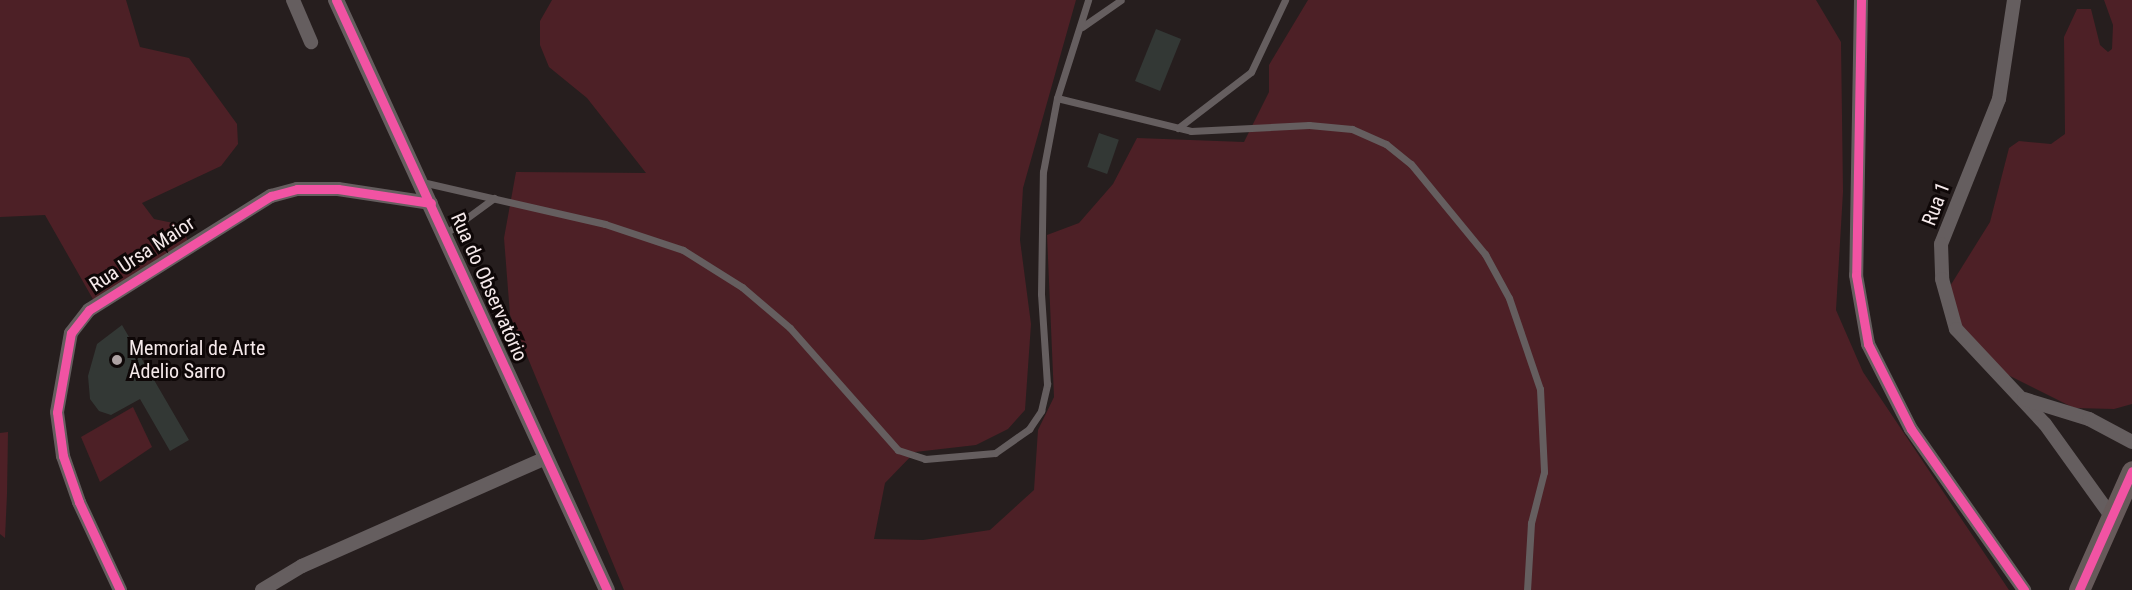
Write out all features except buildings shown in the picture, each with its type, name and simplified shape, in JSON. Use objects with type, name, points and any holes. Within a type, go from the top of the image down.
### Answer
[{"type":"main road","points":[[2079,590],[2132,471]]},
{"type":"street","points":[[293,0],[311,42]]},
{"type":"street","name":"Rua do Observatório","points":[[336,0],[431,202],[607,590]]},
{"type":"street","points":[[1861,0],[1856,275],[1868,344],[1911,429],[2024,590]]},
{"type":"street","name":"Rua 1","points":[[2014,0],[2000,99],[1954,205],[1939,261],[1956,328],[2024,399],[2111,516]]},
{"type":"street","name":"Rua Ursa Maior","points":[[120,590],[79,501],[63,456],[57,412],[71,333],[89,310],[272,196],[297,189],[338,189],[431,202]]},
{"type":"street","name":"Rua 1","points":[[2024,399],[2089,419],[2132,442]]},
{"type":"street","points":[[262,590],[302,566],[546,458]]},
{"type":"lane","points":[[421,182],[605,224],[683,250],[732,281],[790,328],[898,450],[925,459],[995,453],[1029,429],[1041,411],[1047,384],[1040,217],[1057,98],[1082,27],[1088,0]]},
{"type":"lane","points":[[1082,27],[1120,0]]},
{"type":"lane","points":[[1178,128],[1251,72],[1285,0]]},
{"type":"lane","points":[[1057,98],[1178,128],[1353,129],[1386,144],[1411,164],[1485,254],[1509,298],[1540,389],[1544,472],[1531,523],[1527,590]]},
{"type":"lane","points":[[444,234],[494,198]]},
{"type":"shaded area","points":[[0,0],[126,0],[140,47],[189,58],[237,124],[238,144],[221,166],[142,203],[154,219],[183,225],[188,243],[94,301],[45,215],[0,217]]},
{"type":"shaded area","points":[[552,0],[1076,0],[1023,188],[1020,240],[1031,324],[1025,410],[1008,429],[976,445],[915,452],[885,483],[874,539],[923,540],[990,530],[1034,490],[1038,430],[1054,397],[1047,235],[1079,223],[1113,184],[1137,138],[1244,142],[1269,92],[1269,65],[1308,0],[1816,0],[1841,42],[1843,192],[1836,310],[1863,372],[2009,590],[624,590],[510,315],[504,238],[516,172],[646,173],[587,98],[549,67],[540,45],[540,21]]},
{"type":"shaded area","points":[[2104,0],[2132,0],[2132,404],[2114,409],[2074,408],[1986,364],[1951,320],[1947,291],[1990,222],[2009,148],[2019,141],[2051,144],[2065,134],[2064,37],[2077,9],[2091,9],[2100,45],[2108,52],[2112,49],[2113,25]]},
{"type":"shaded area","points":[[133,407],[152,447],[100,482],[81,437]]},
{"type":"shaded area","points":[[8,432],[5,538],[0,534],[0,433]]},
{"type":"cycle path","points":[[336,0],[607,590]]},
{"type":"cycle path","points":[[1861,0],[1856,275],[1868,344],[1911,429],[2024,590]]},
{"type":"cycle path","points":[[120,590],[79,502],[63,456],[57,412],[71,333],[89,310],[271,196],[297,189],[338,189],[431,203]]},
{"type":"cycle path","points":[[2079,590],[2132,471]]},
{"type":"place","name":"Memorial de Arte Adelio Sarro","points":[[117,360]]}]
